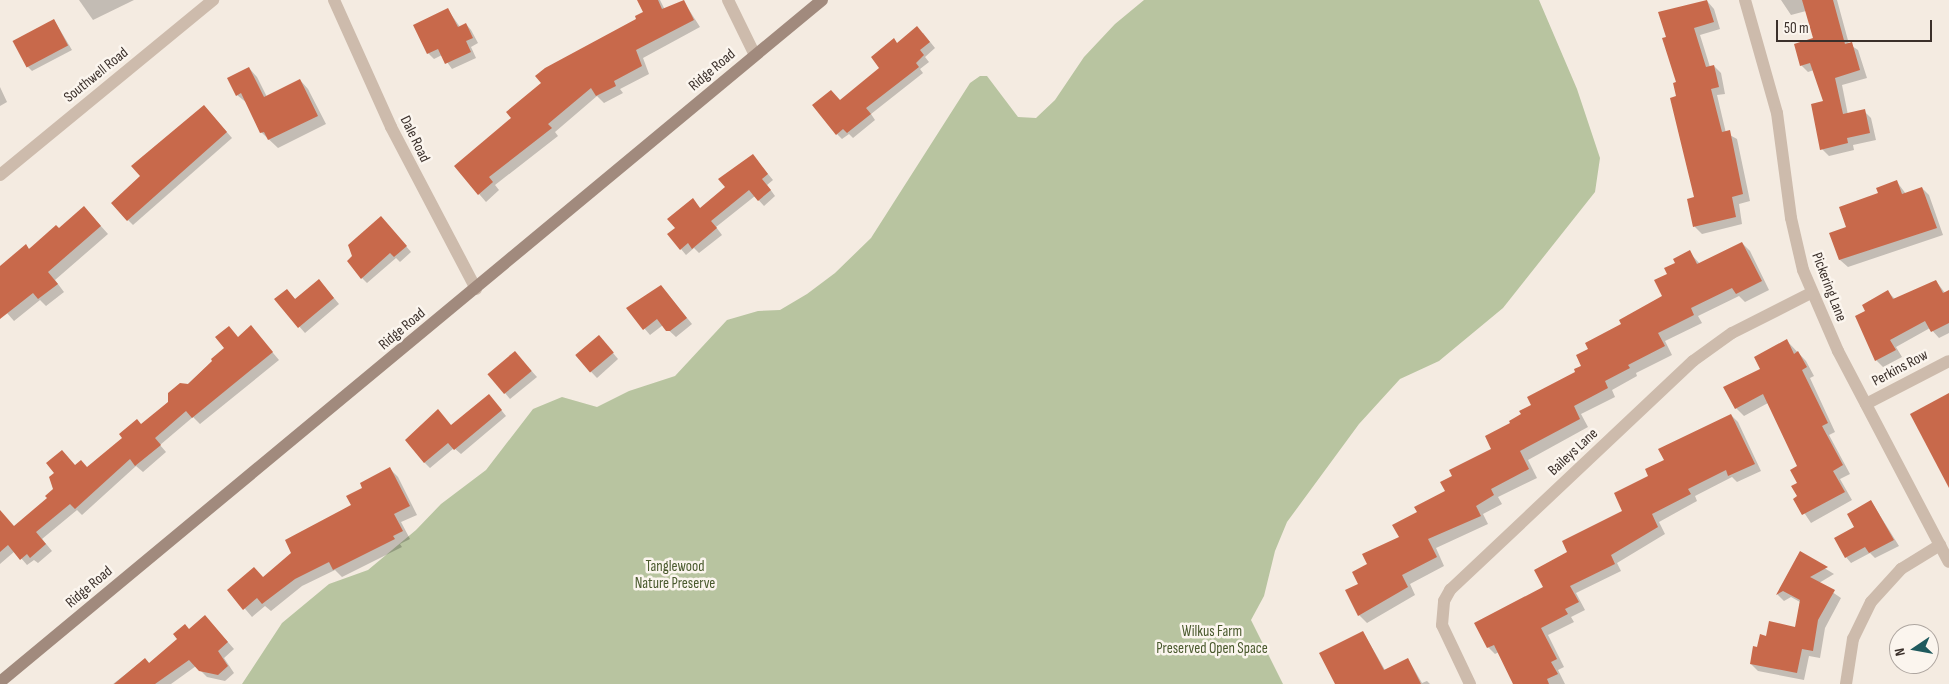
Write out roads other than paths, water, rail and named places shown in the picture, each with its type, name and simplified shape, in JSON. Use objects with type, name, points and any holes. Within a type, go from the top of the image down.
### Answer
[{"type":"street","name":"Southwell Road","points":[[0,175],[213,0]]},
{"type":"street","name":"Dale Road","points":[[334,0],[390,127],[476,289]]},
{"type":"street","points":[[728,0],[755,55]]},
{"type":"street","name":"Ridge Road","points":[[0,682],[822,0]]},
{"type":"street","name":"Pickering Lane","points":[[1745,0],[1777,113],[1791,218],[1811,293],[1866,404],[1949,562]]},
{"type":"street","name":"Baileys Lane","points":[[1470,684],[1442,625],[1444,601],[1450,590],[1704,352],[1732,333],[1811,293]]},
{"type":"street","name":"Perkins Row","points":[[1866,404],[1949,361]]},
{"type":"street","points":[[1846,684],[1853,638],[1871,602],[1901,569],[1940,545]]},
{"type":"park label","name":"Tanglewood Nature Preserve","points":[[675,574]]},
{"type":"park label","name":"Wilkus Farm Preserved Open Space","points":[[1212,640]]}]
